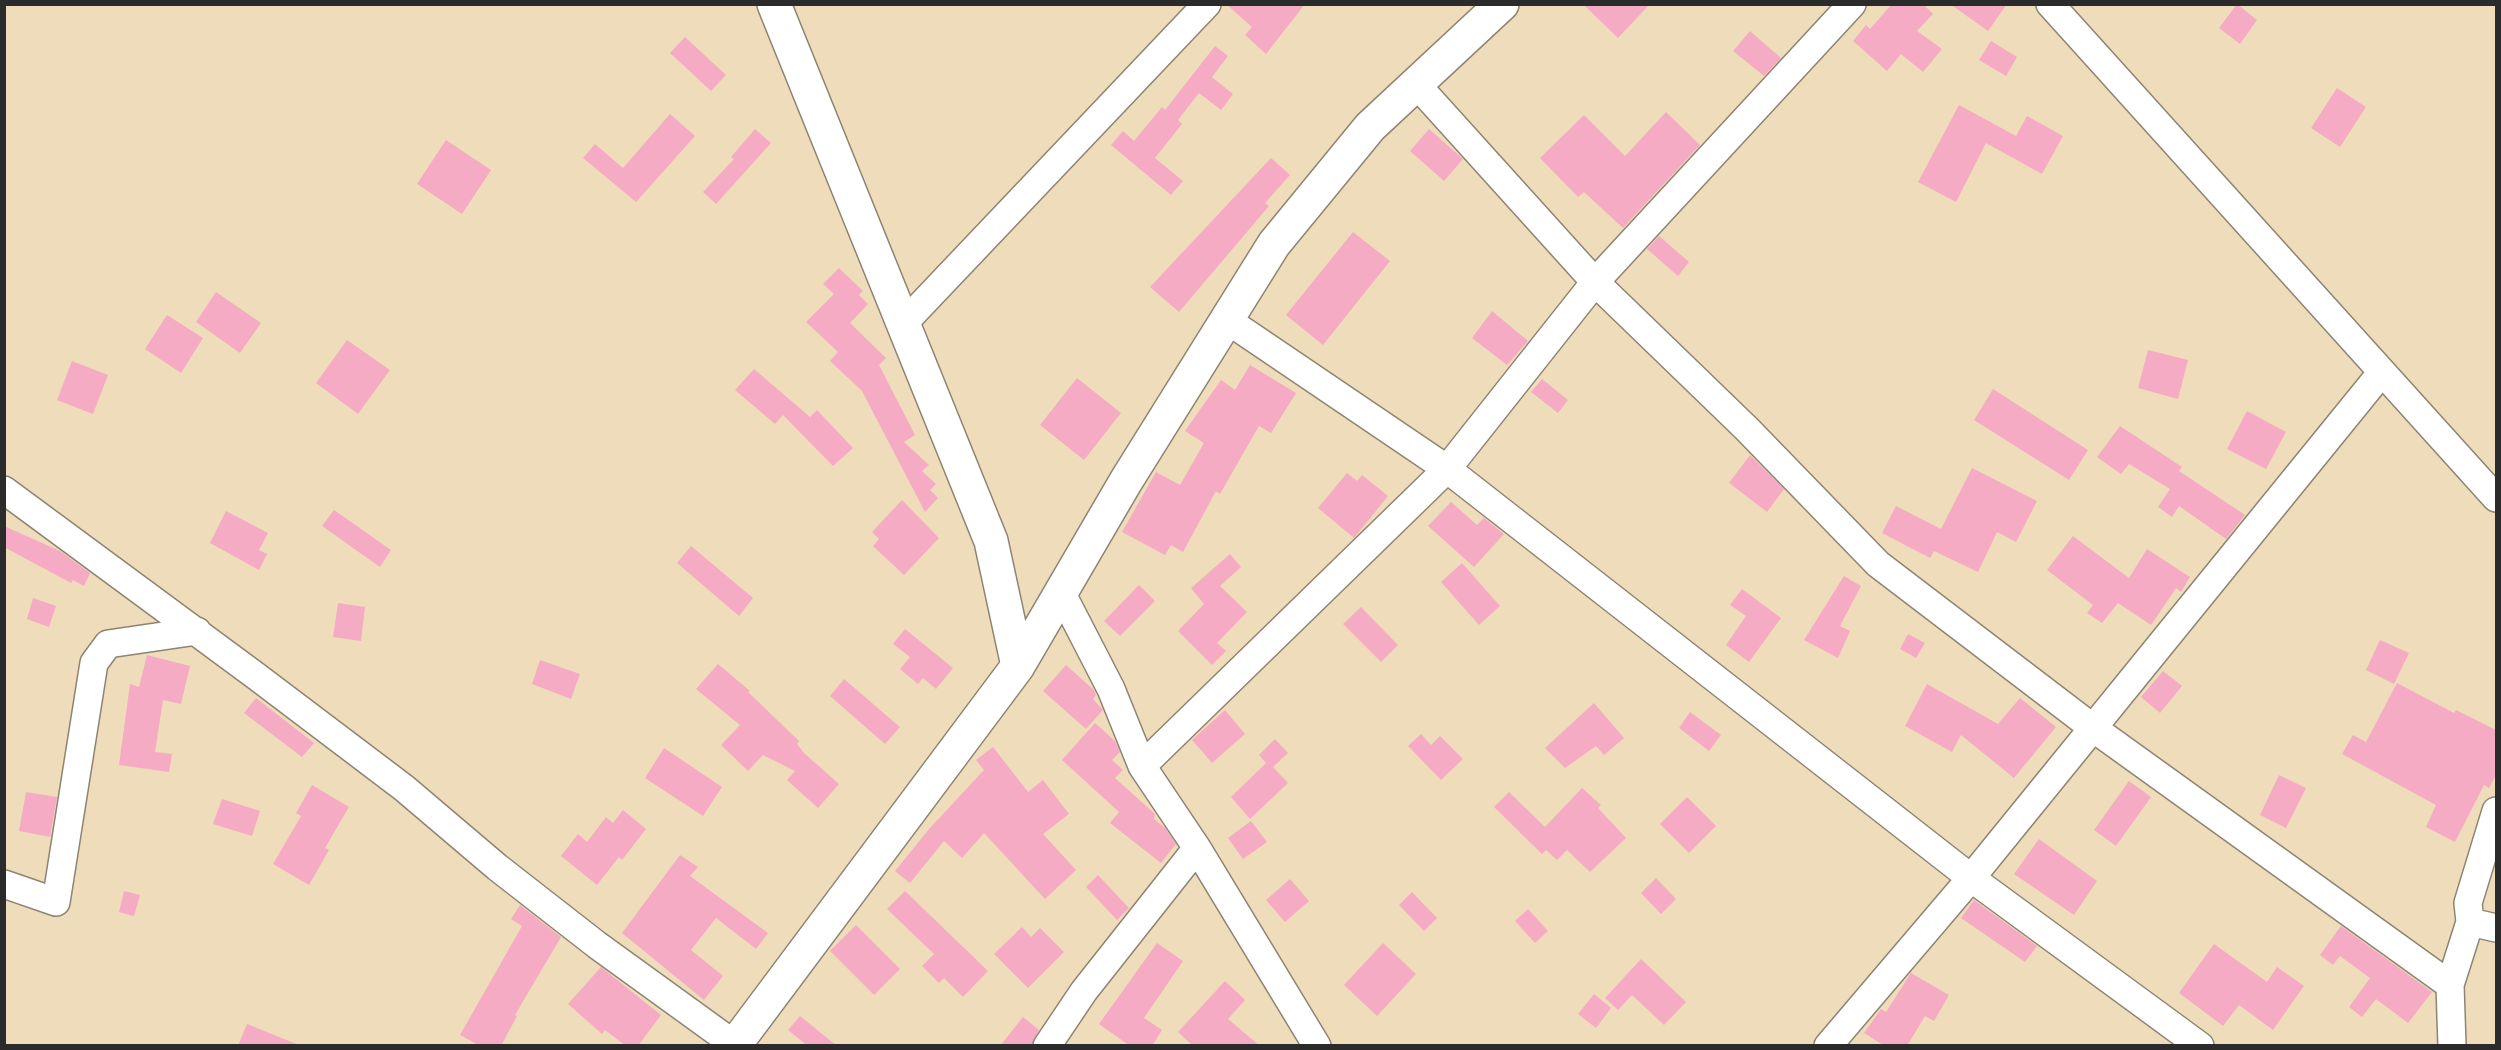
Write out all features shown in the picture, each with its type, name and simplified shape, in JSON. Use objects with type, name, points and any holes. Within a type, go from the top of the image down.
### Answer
[{"type":"main road","points":[[774,4],[991,541],[1018,666]]},
{"type":"main road","points":[[734,1045],[1018,666],[1126,480],[1274,244],[1370,127],[1502,4]]},
{"type":"street","points":[[903,324],[1207,4]]},
{"type":"street","points":[[1142,766],[1447,469],[1595,282],[1852,4]]},
{"type":"street","points":[[2050,4],[2496,498]]},
{"type":"street","points":[[1417,85],[1595,282],[1747,429],[1878,564],[2093,728],[2450,985]]},
{"type":"street","points":[[1227,320],[1447,469],[1971,878],[2200,1046]]},
{"type":"street","points":[[1828,1046],[1971,878],[2382,372]]},
{"type":"street","points":[[4,490],[197,631],[404,788],[497,867],[597,945],[734,1045]]},
{"type":"street","points":[[1061,592],[1111,688],[1142,766],[1197,848],[1317,1046]]},
{"type":"street","points":[[4,884],[56,902],[94,663],[108,644],[197,631]]},
{"type":"street","points":[[2452,1046],[2450,985],[2470,922],[2468,903],[2496,811]]},
{"type":"street","points":[[1047,1046],[1084,991],[1197,848]]},
{"type":"street","points":[[2470,922],[2496,928]]},
{"type":"building","points":[[1226,4],[1305,4],[1266,54],[1245,35],[1252,27]]},
{"type":"building","points":[[1583,4],[1650,4],[1618,38]]},
{"type":"building","points":[[1892,4],[1923,4],[1933,14],[1917,31],[1942,49],[1923,72],[1901,54],[1887,71],[1853,41],[1866,25],[1870,29]]},
{"type":"building","points":[[1950,4],[2007,4],[1988,31]]},
{"type":"building","points":[[2237,4],[2257,20],[2240,44],[2219,28]]},
{"type":"building","points":[[1750,31],[1781,58],[1764,76],[1733,51]]},
{"type":"building","points":[[685,37],[726,75],[711,91],[670,53]]},
{"type":"building","points":[[1991,41],[2017,57],[2006,76],[1979,60]]},
{"type":"building","points":[[1215,46],[1228,56],[1212,77],[1233,94],[1221,110],[1199,93],[1178,120],[1182,124],[1155,158],[1183,181],[1171,195],[1111,145],[1123,131],[1134,141],[1162,107],[1165,110]]},
{"type":"building","points":[[2337,88],[2366,107],[2340,147],[2311,128]]},
{"type":"building","points":[[1959,105],[2016,136],[2027,116],[2063,136],[2042,174],[1986,143],[1956,202],[1918,182]]},
{"type":"building","points":[[1666,112],[1700,145],[1623,228],[1584,192],[1578,197],[1540,158],[1584,115],[1625,156]]},
{"type":"building","points":[[670,114],[695,136],[636,202],[583,158],[595,144],[623,168]]},
{"type":"building","points":[[755,129],[771,143],[716,204],[703,192],[734,159],[731,157]]},
{"type":"building","points":[[1429,129],[1463,159],[1444,181],[1410,151]]},
{"type":"building","points":[[446,140],[491,170],[462,214],[417,184]]},
{"type":"building","points":[[1271,158],[1290,175],[1265,203],[1269,206],[1179,312],[1150,287]]},
{"type":"building","points":[[1353,232],[1390,261],[1323,345],[1286,315]]},
{"type":"building","points":[[1659,236],[1689,262],[1678,276],[1647,249]]},
{"type":"building","points":[[839,268],[863,291],[859,295],[868,304],[850,323],[886,358],[879,365],[915,435],[904,442],[929,465],[922,471],[936,484],[930,490],[938,498],[925,512],[862,391],[830,361],[838,352],[806,322],[834,294],[823,284]]},
{"type":"building","points":[[216,292],[261,323],[240,353],[196,322]]},
{"type":"building","points":[[1492,311],[1528,341],[1507,365],[1472,338]]},
{"type":"building","points":[[167,315],[203,338],[181,373],[145,349]]},
{"type":"building","points":[[347,340],[390,370],[358,414],[316,383]]},
{"type":"building","points":[[2148,350],[2188,360],[2178,399],[2138,388]]},
{"type":"building","points":[[72,361],[108,375],[93,414],[57,400]]},
{"type":"building","points":[[1250,365],[1296,393],[1271,433],[1259,426],[1220,494],[1216,491],[1183,552],[1171,545],[1165,555],[1122,532],[1156,472],[1180,485],[1204,443],[1185,431],[1221,380],[1235,390]]},
{"type":"building","points":[[754,369],[810,417],[817,410],[853,448],[833,466],[783,415],[775,424],[735,390]]},
{"type":"building","points":[[1077,378],[1121,413],[1084,460],[1040,425]]},
{"type":"building","points":[[1542,379],[1568,400],[1558,413],[1531,392]]},
{"type":"building","points":[[1993,389],[2088,450],[2069,480],[1974,420]]},
{"type":"building","points":[[2247,411],[2286,432],[2266,469],[2227,449]]},
{"type":"building","points":[[2120,426],[2182,467],[2179,471],[2245,515],[2226,539],[2179,506],[2172,517],[2158,507],[2170,489],[2129,464],[2121,474],[2097,457]]},
{"type":"building","points":[[1750,455],[1784,489],[1767,512],[1729,483]]},
{"type":"building","points":[[1972,468],[2037,501],[2016,542],[1997,532],[1978,572],[1934,551],[1930,558],[1882,533],[1896,506],[1941,529]]},
{"type":"building","points":[[1347,473],[1357,481],[1362,475],[1388,496],[1354,538],[1318,508]]},
{"type":"building","points":[[902,500],[939,538],[904,575],[873,546],[879,539],[872,532]]},
{"type":"building","points":[[1451,502],[1477,525],[1484,518],[1504,534],[1474,567],[1428,526]]},
{"type":"building","points":[[334,510],[391,550],[380,567],[322,526]]},
{"type":"building","points":[[226,511],[268,533],[259,550],[267,554],[259,570],[210,543]]},
{"type":"building","points":[[4,526],[60,551],[90,573],[84,586],[73,580],[71,583],[4,547]]},
{"type":"building","points":[[2073,536],[2129,578],[2147,549],[2190,577],[2181,592],[2176,588],[2151,625],[2118,603],[2102,623],[2087,613],[2093,605],[2047,570]]},
{"type":"building","points":[[691,546],[753,598],[739,616],[677,563]]},
{"type":"building","points":[[1230,554],[1241,567],[1220,586],[1247,612],[1217,643],[1226,651],[1212,665],[1178,631],[1204,604],[1191,588]]},
{"type":"building","points":[[1462,563],[1500,606],[1479,625],[1441,582]]},
{"type":"building","points":[[1844,576],[1861,586],[1840,626],[1850,631],[1838,658],[1804,640]]},
{"type":"building","points":[[1139,585],[1155,601],[1120,636],[1104,621]]},
{"type":"building","points":[[1742,589],[1781,618],[1749,662],[1726,645],[1746,616],[1730,605]]},
{"type":"building","points":[[33,598],[56,606],[49,627],[27,619]]},
{"type":"building","points":[[338,603],[365,607],[361,641],[333,637]]},
{"type":"building","points":[[1361,607],[1398,645],[1381,662],[1343,624]]},
{"type":"building","points":[[905,629],[953,668],[936,689],[923,678],[918,684],[900,669],[910,657],[893,644]]},
{"type":"building","points":[[1908,634],[1925,643],[1916,658],[1900,649]]},
{"type":"building","points":[[2380,640],[2409,653],[2394,684],[2366,670]]},
{"type":"building","points":[[147,655],[190,666],[181,704],[163,700],[155,752],[172,754],[169,772],[119,765],[130,684],[139,687]]},
{"type":"building","points":[[540,660],[580,674],[571,699],[532,684]]},
{"type":"building","points":[[718,664],[750,691],[748,692],[799,741],[797,744],[804,753],[839,784],[818,808],[787,780],[795,771],[763,755],[748,771],[721,745],[740,725],[696,689]]},
{"type":"building","points":[[1066,665],[1094,690],[1096,695],[1093,699],[1103,710],[1086,729],[1043,691]]},
{"type":"building","points":[[2163,671],[2182,686],[2160,713],[2141,697]]},
{"type":"building","points":[[844,679],[900,727],[885,744],[830,696]]},
{"type":"building","points":[[2397,683],[2454,713],[2456,710],[2496,730],[2496,775],[2489,788],[2484,785],[2455,842],[2426,827],[2436,805],[2342,754],[2353,735],[2366,742]]},
{"type":"building","points":[[1927,684],[1998,724],[2020,698],[2056,727],[2014,778],[1961,735],[1952,752],[1905,726]]},
{"type":"building","points":[[256,698],[314,743],[302,757],[244,713]]},
{"type":"building","points":[[1594,703],[1624,738],[1604,755],[1596,746],[1565,768],[1545,748]]},
{"type":"building","points":[[1225,710],[1245,734],[1212,763],[1192,740]]},
{"type":"building","points":[[1690,712],[1721,735],[1709,751],[1679,728]]},
{"type":"building","points":[[1095,723],[1115,741],[1120,752],[1112,760],[1123,770],[1115,778],[1155,814],[1154,819],[1165,828],[1176,844],[1161,863],[1110,823],[1119,812],[1062,760]]},
{"type":"building","points":[[1421,734],[1431,745],[1440,736],[1463,759],[1441,780],[1408,746]]},
{"type":"building","points":[[1275,739],[1288,753],[1273,767],[1288,783],[1250,819],[1231,797],[1266,763],[1259,755]]},
{"type":"building","points":[[993,747],[1028,792],[1043,780],[1069,814],[1043,834],[1076,870],[1045,899],[984,833],[962,858],[944,841],[910,883],[895,871],[930,828],[984,770],[976,760]]},
{"type":"building","points":[[664,748],[722,787],[703,816],[645,778]]},
{"type":"building","points":[[2279,775],[2306,788],[2286,828],[2260,815]]},
{"type":"building","points":[[2129,781],[2151,797],[2116,846],[2094,830]]},
{"type":"building","points":[[312,785],[349,807],[325,848],[329,850],[309,885],[273,864],[301,816],[296,813]]},
{"type":"building","points":[[1582,788],[1601,805],[1598,808],[1626,838],[1590,872],[1567,850],[1557,860],[1546,850],[1542,854],[1494,807],[1509,792],[1545,827]]},
{"type":"building","points":[[26,792],[57,797],[50,837],[19,831]]},
{"type":"building","points":[[1687,797],[1716,826],[1689,853],[1660,824]]},
{"type":"building","points":[[222,799],[260,811],[252,836],[213,824]]},
{"type":"building","points":[[623,810],[646,829],[622,860],[619,857],[597,885],[561,856],[578,834],[587,842],[606,817],[613,823]]},
{"type":"building","points":[[1251,821],[1267,842],[1243,859],[1228,838]]},
{"type":"building","points":[[2039,839],[2097,881],[2074,915],[2014,874]]},
{"type":"building","points":[[680,855],[698,867],[690,876],[768,933],[756,949],[716,918],[691,950],[723,976],[704,1000],[622,933]]},
{"type":"building","points":[[1098,875],[1129,908],[1117,920],[1086,887]]},
{"type":"building","points":[[1656,878],[1676,899],[1661,914],[1641,893]]},
{"type":"building","points":[[1290,879],[1309,901],[1285,922],[1266,900]]},
{"type":"building","points":[[124,891],[140,895],[134,916],[119,912]]},
{"type":"building","points":[[905,891],[988,971],[963,997],[944,978],[939,983],[922,966],[934,954],[887,909]]},
{"type":"building","points":[[1412,892],[1437,918],[1424,931],[1399,905]]},
{"type":"building","points":[[1974,900],[2037,946],[2025,962],[1961,918]]},
{"type":"building","points":[[520,905],[561,937],[515,1015],[517,1016],[501,1046],[480,1046],[460,1035],[522,926],[511,919]]},
{"type":"building","points":[[1528,909],[1548,931],[1535,943],[1515,921]]},
{"type":"building","points":[[856,925],[900,969],[874,995],[830,951]]},
{"type":"building","points":[[2341,926],[2432,992],[2408,1023],[2376,999],[2362,1017],[2349,1007],[2370,978],[2340,956],[2333,965],[2320,955]]},
{"type":"building","points":[[1022,927],[1031,937],[1040,928],[1064,952],[1028,988],[994,954]]},
{"type":"building","points":[[1157,943],[1183,961],[1144,1018],[1162,1030],[1152,1046],[1130,1046],[1099,1024]]},
{"type":"building","points":[[1383,943],[1416,974],[1377,1016],[1344,985]]},
{"type":"building","points":[[2214,944],[2267,982],[2277,967],[2304,986],[2273,1030],[2239,1005],[2223,1026],[2179,993]]},
{"type":"building","points":[[1641,959],[1686,1002],[1664,1025],[1632,995],[1618,1010],[1605,998]]},
{"type":"building","points":[[601,967],[661,1015],[638,1046],[626,1046],[605,1030],[602,1034],[568,1004]]},
{"type":"building","points":[[1911,973],[1949,995],[1934,1021],[1925,1016],[1907,1046],[1885,1046],[1864,1033],[1881,1009],[1886,1012]]},
{"type":"building","points":[[1225,981],[1245,1000],[1228,1019],[1260,1046],[1193,1046],[1178,1032]]},
{"type":"building","points":[[1594,994],[1611,1008],[1596,1028],[1578,1014]]},
{"type":"building","points":[[800,1016],[837,1046],[808,1046],[788,1030]]},
{"type":"building","points":[[1023,1017],[1039,1030],[1031,1046],[1000,1046]]},
{"type":"building","points":[[247,1024],[299,1045],[299,1046],[238,1046]]}]
